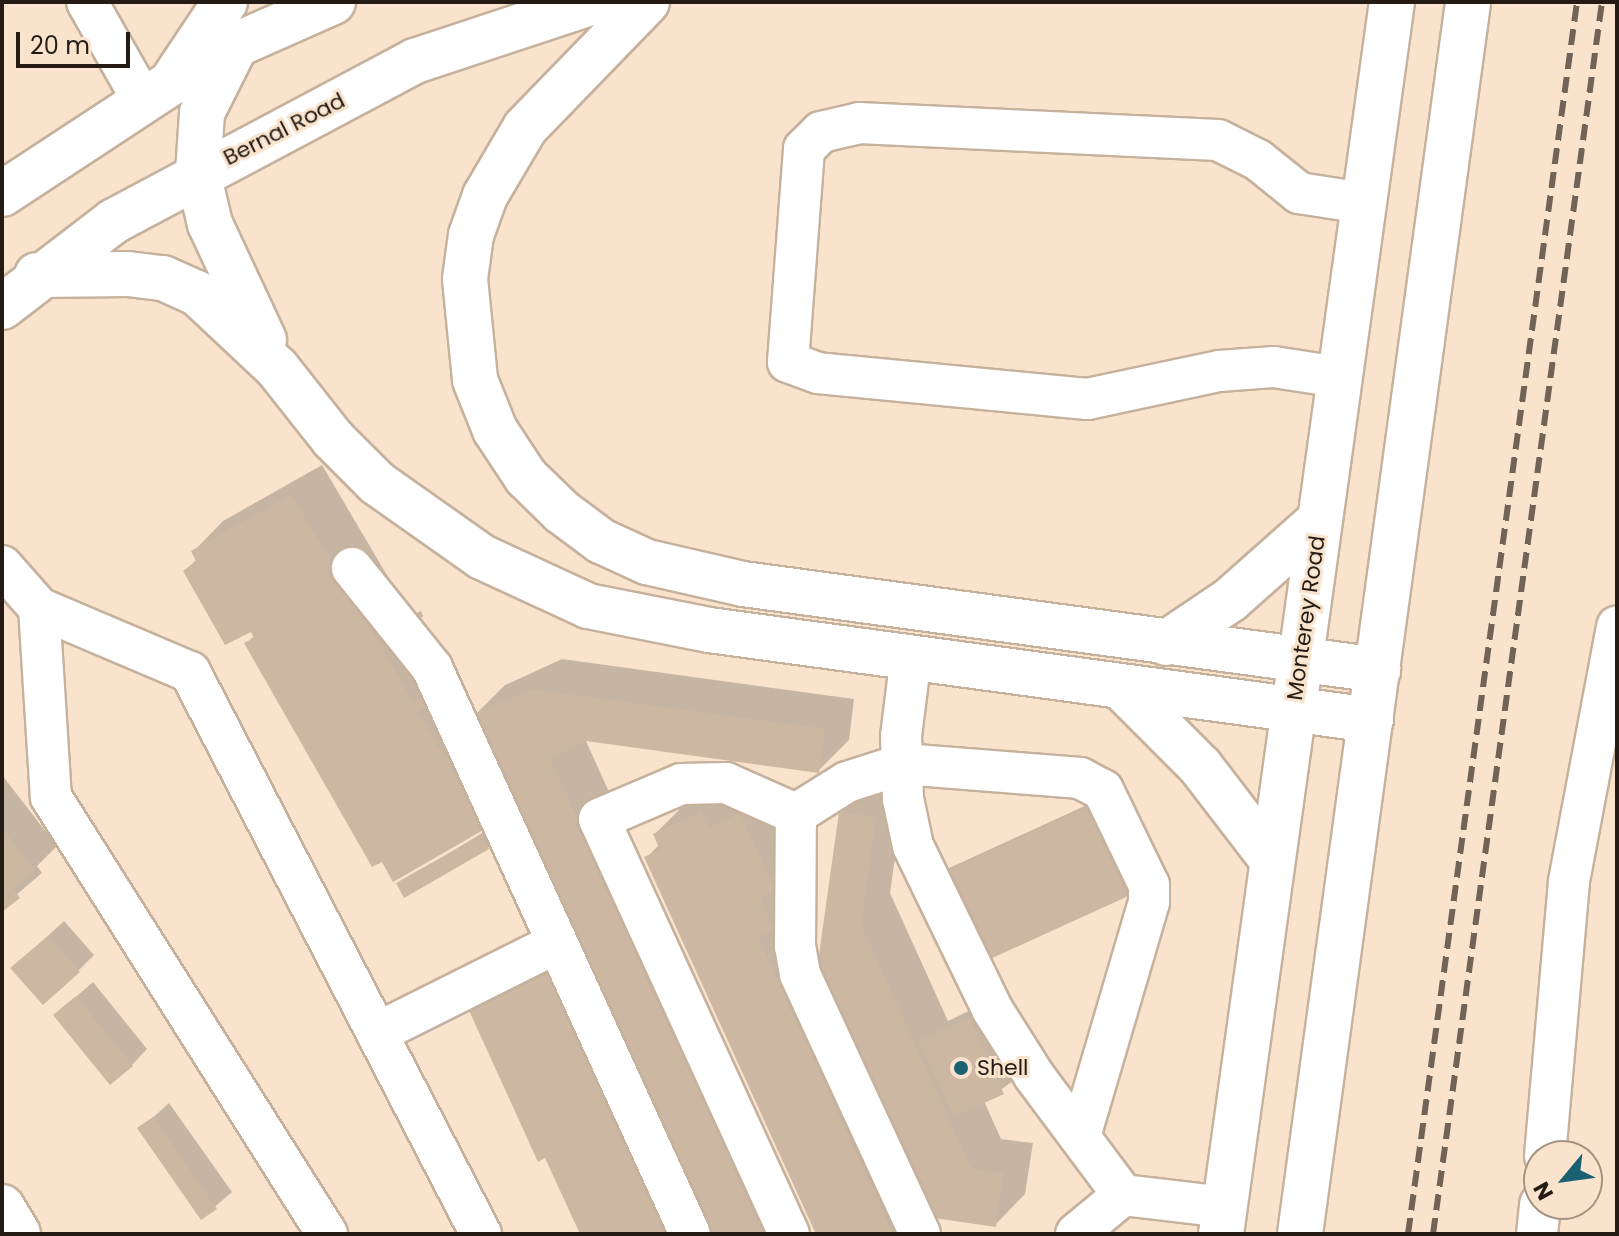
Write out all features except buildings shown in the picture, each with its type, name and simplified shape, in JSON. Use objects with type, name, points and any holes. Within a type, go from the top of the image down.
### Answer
[{"type":"main road","points":[[157,92],[225,2]]},
{"type":"main road","points":[[2,194],[157,92],[236,45],[333,2]]},
{"type":"main road","name":"Bernal Road","points":[[2,307],[37,275],[114,221],[198,173],[415,61],[593,2]]},
{"type":"main road","points":[[647,2],[525,128],[485,196],[471,235],[465,279],[475,380],[495,430],[526,477],[601,541],[696,575],[1166,643],[1378,670]]},
{"type":"main road","name":"Monterey Road","points":[[1223,1220],[1392,2]]},
{"type":"main road","points":[[1300,1234],[1468,2]]},
{"type":"main road","points":[[236,45],[202,113],[198,173],[210,224],[277,368]]},
{"type":"main road","points":[[37,275],[163,278],[216,308],[277,368],[333,439],[377,483],[482,557],[533,584],[588,606],[644,619],[1371,720]]},
{"type":"main road","points":[[1166,643],[1230,600],[1319,521]]},
{"type":"main road","points":[[1121,687],[1200,766],[1272,860]]},
{"type":"main road","points":[[2,1207],[18,1234]]},
{"type":"lane","points":[[87,2],[157,92]]},
{"type":"lane","points":[[1339,377],[1274,367],[1219,371],[1087,399],[818,373],[788,362],[804,149],[821,132],[859,123],[1218,140],[1258,160],[1299,193],[1363,203]]},
{"type":"lane","points":[[2,566],[39,608],[190,672],[481,1234]]},
{"type":"lane","points":[[352,568],[432,668],[690,1234]]},
{"type":"lane","points":[[39,608],[51,797],[327,1234]]},
{"type":"lane","points":[[1546,1140],[1569,881],[1617,626]]},
{"type":"lane","points":[[911,656],[903,764],[913,846],[992,1009],[1123,1195],[1223,1220]]},
{"type":"lane","points":[[796,814],[847,782],[903,764],[1091,781],[1103,790],[1149,885],[1146,919],[1080,1137]]},
{"type":"lane","points":[[789,1234],[599,819],[681,784],[696,783],[726,783],[796,814]]},
{"type":"lane","points":[[796,814],[795,947],[800,974],[920,1234]]},
{"type":"lane","points":[[377,1033],[557,943]]},
{"type":"lane","points":[[1076,1234],[1123,1195]]},
{"type":"railway","points":[[1408,1234],[1577,2]]},
{"type":"railway","points":[[1433,1234],[1602,2]]},
{"type":"place","name":"Shell","points":[[961,1068]]}]
